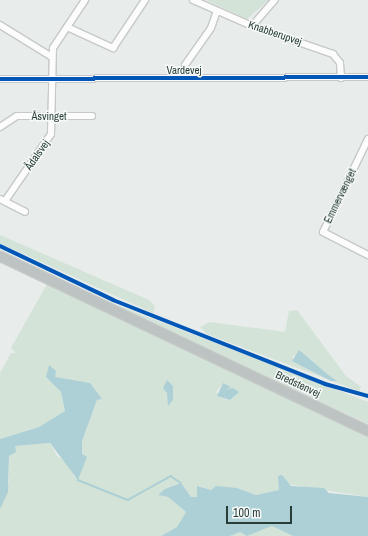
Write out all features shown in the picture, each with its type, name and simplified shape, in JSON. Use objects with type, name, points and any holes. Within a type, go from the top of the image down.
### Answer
[{"type":"highway","name":"Bredstenvej","points":[[0,256],[368,431]]},
{"type":"street","points":[[0,25],[52,57],[53,48],[85,0]]},
{"type":"street","points":[[67,27],[113,48],[145,0]]},
{"type":"street","name":"Knabberupvej","points":[[193,0],[252,26],[333,54],[340,63],[341,78]]},
{"type":"street","points":[[252,26],[275,0]]},
{"type":"street","points":[[185,66],[211,28],[217,11]]},
{"type":"street","name":"Ådalsvej","points":[[2,200],[49,140],[53,116],[52,57]]},
{"type":"street","name":"Vardevej","points":[[0,79],[52,80],[368,77]]},
{"type":"street","points":[[0,116],[7,120]]},
{"type":"street","name":"Åsvinget","points":[[0,126],[7,120],[17,116],[92,116]]},
{"type":"street","name":"Emmervænget","points":[[368,139],[323,232],[368,255]]},
{"type":"street","points":[[2,200],[25,212]]},
{"type":"green space","points":[[206,0],[269,0],[247,19]]},
{"type":"green space","points":[[0,235],[149,300],[155,306],[153,313],[0,243]]},
{"type":"green space","points":[[47,284],[368,437],[368,497],[281,483],[280,490],[256,495],[237,488],[211,490],[197,486],[197,497],[191,497],[181,483],[158,495],[168,497],[186,512],[177,527],[161,536],[0,536],[0,509],[9,483],[9,456],[15,446],[50,443],[57,456],[67,462],[75,478],[82,441],[97,400],[101,399],[90,383],[46,377],[61,392],[65,411],[39,427],[0,439],[0,373],[11,353],[16,353],[11,348]],"holes":[[[223,383],[225,390],[232,390],[239,392],[235,391],[230,400],[224,399],[216,392]]]},
{"type":"green space","points":[[109,302],[368,402],[368,424],[205,348]]},
{"type":"green space","points":[[297,310],[346,376],[361,387],[359,391],[332,381],[336,380],[293,355],[293,361],[328,379],[207,334],[200,327],[210,322],[285,332],[289,311]]},
{"type":"green space","points":[[272,526],[293,536],[247,536]]},
{"type":"green space","points":[[240,532],[247,536],[230,536]]},
{"type":"water","points":[[299,350],[337,381],[331,381],[292,361]]},
{"type":"water","points":[[49,365],[56,371],[55,377],[90,383],[102,399],[97,400],[82,441],[82,454],[87,457],[78,480],[50,443],[15,446],[16,452],[9,456],[8,492],[0,509],[0,439],[39,427],[65,411],[61,392],[46,377]]},
{"type":"water","points":[[167,380],[173,386],[173,400],[168,406],[167,393],[163,388]]},
{"type":"water","points":[[223,383],[231,387],[226,390],[233,388],[239,392],[230,400],[217,396]]},
{"type":"water","points":[[282,475],[291,486],[324,488],[329,493],[368,497],[368,536],[293,536],[272,526],[247,536],[240,532],[230,536],[161,536],[177,527],[186,512],[168,497],[158,495],[165,489],[181,483],[191,497],[197,497],[197,486],[211,490],[216,486],[237,488],[256,495],[279,490],[278,476]]},
{"type":"waterway","points":[[78,480],[128,500],[171,476],[181,483]]},
{"type":"cycle path","points":[[0,79],[368,77]]},
{"type":"cycle path","points":[[0,246],[113,300],[325,384],[368,396]]}]
